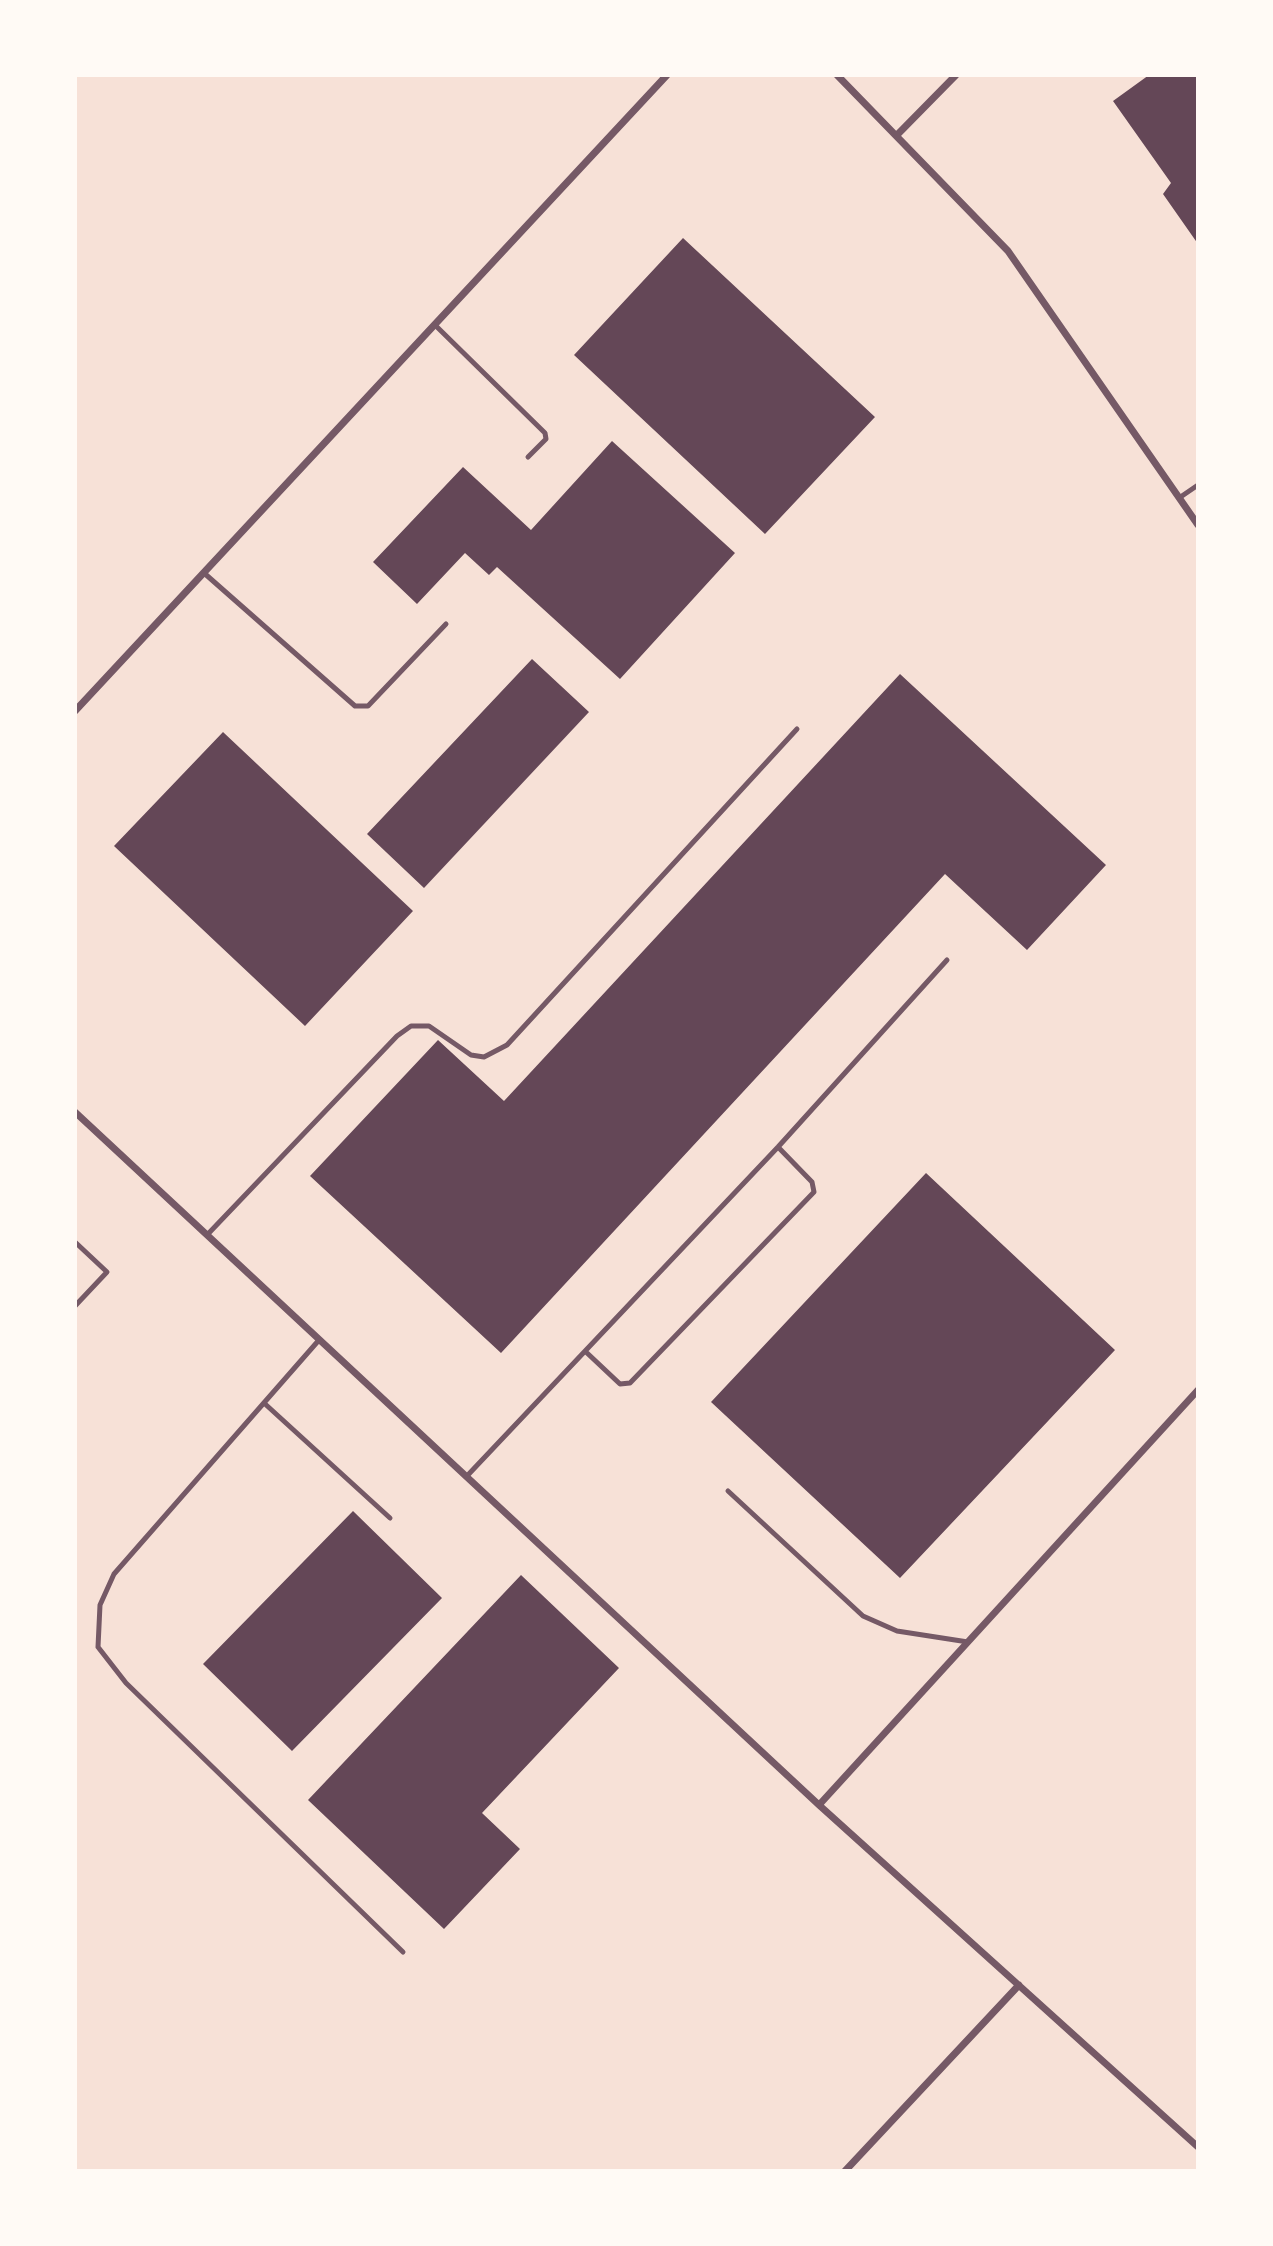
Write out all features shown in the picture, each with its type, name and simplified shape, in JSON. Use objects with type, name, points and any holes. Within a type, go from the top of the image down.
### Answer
[{"type":"street","points":[[75,711],[667,75]]},
{"type":"street","points":[[837,75],[898,134],[1008,251],[1198,525]]},
{"type":"street","points":[[898,134],[956,75]]},
{"type":"street","points":[[75,1112],[819,1805],[1198,2147]]},
{"type":"street","points":[[819,1805],[1198,1390]]},
{"type":"street","points":[[845,2171],[1019,1985]]},
{"type":"lane","points":[[435,325],[545,433],[545,439],[528,457]]},
{"type":"lane","points":[[1179,498],[1198,485]]},
{"type":"lane","points":[[204,573],[355,706],[368,706],[446,624]]},
{"type":"lane","points":[[207,1235],[397,1036],[411,1026],[429,1026],[471,1055],[484,1057],[507,1045],[797,729]]},
{"type":"lane","points":[[466,1477],[778,1147],[947,960]]},
{"type":"lane","points":[[586,1352],[620,1384],[630,1383],[814,1192],[812,1182],[778,1147]]},
{"type":"lane","points":[[75,1242],[107,1272],[75,1306]]},
{"type":"lane","points":[[319,1340],[114,1574],[100,1605],[98,1647],[126,1683],[403,1952]]},
{"type":"lane","points":[[264,1403],[390,1518]]},
{"type":"lane","points":[[728,1491],[863,1616],[897,1631],[968,1642]]},
{"type":"building","points":[[1149,75],[1198,75],[1198,244],[1163,194],[1171,183],[1113,101]]},
{"type":"building","points":[[683,238],[875,417],[765,534],[574,355]]},
{"type":"building","points":[[612,441],[735,553],[620,679],[497,567],[489,575],[465,553],[417,604],[373,562],[463,467],[531,530]]},
{"type":"building","points":[[532,659],[589,712],[424,888],[367,834]]},
{"type":"building","points":[[900,674],[1106,865],[1027,950],[945,874],[501,1353],[310,1176],[438,1040],[504,1101]]},
{"type":"building","points":[[223,732],[413,911],[305,1026],[114,846]]},
{"type":"building","points":[[926,1173],[1115,1350],[900,1578],[711,1402]]},
{"type":"building","points":[[353,1511],[442,1598],[292,1751],[203,1664]]},
{"type":"building","points":[[521,1575],[619,1668],[482,1813],[520,1849],[444,1929],[308,1800]]}]
